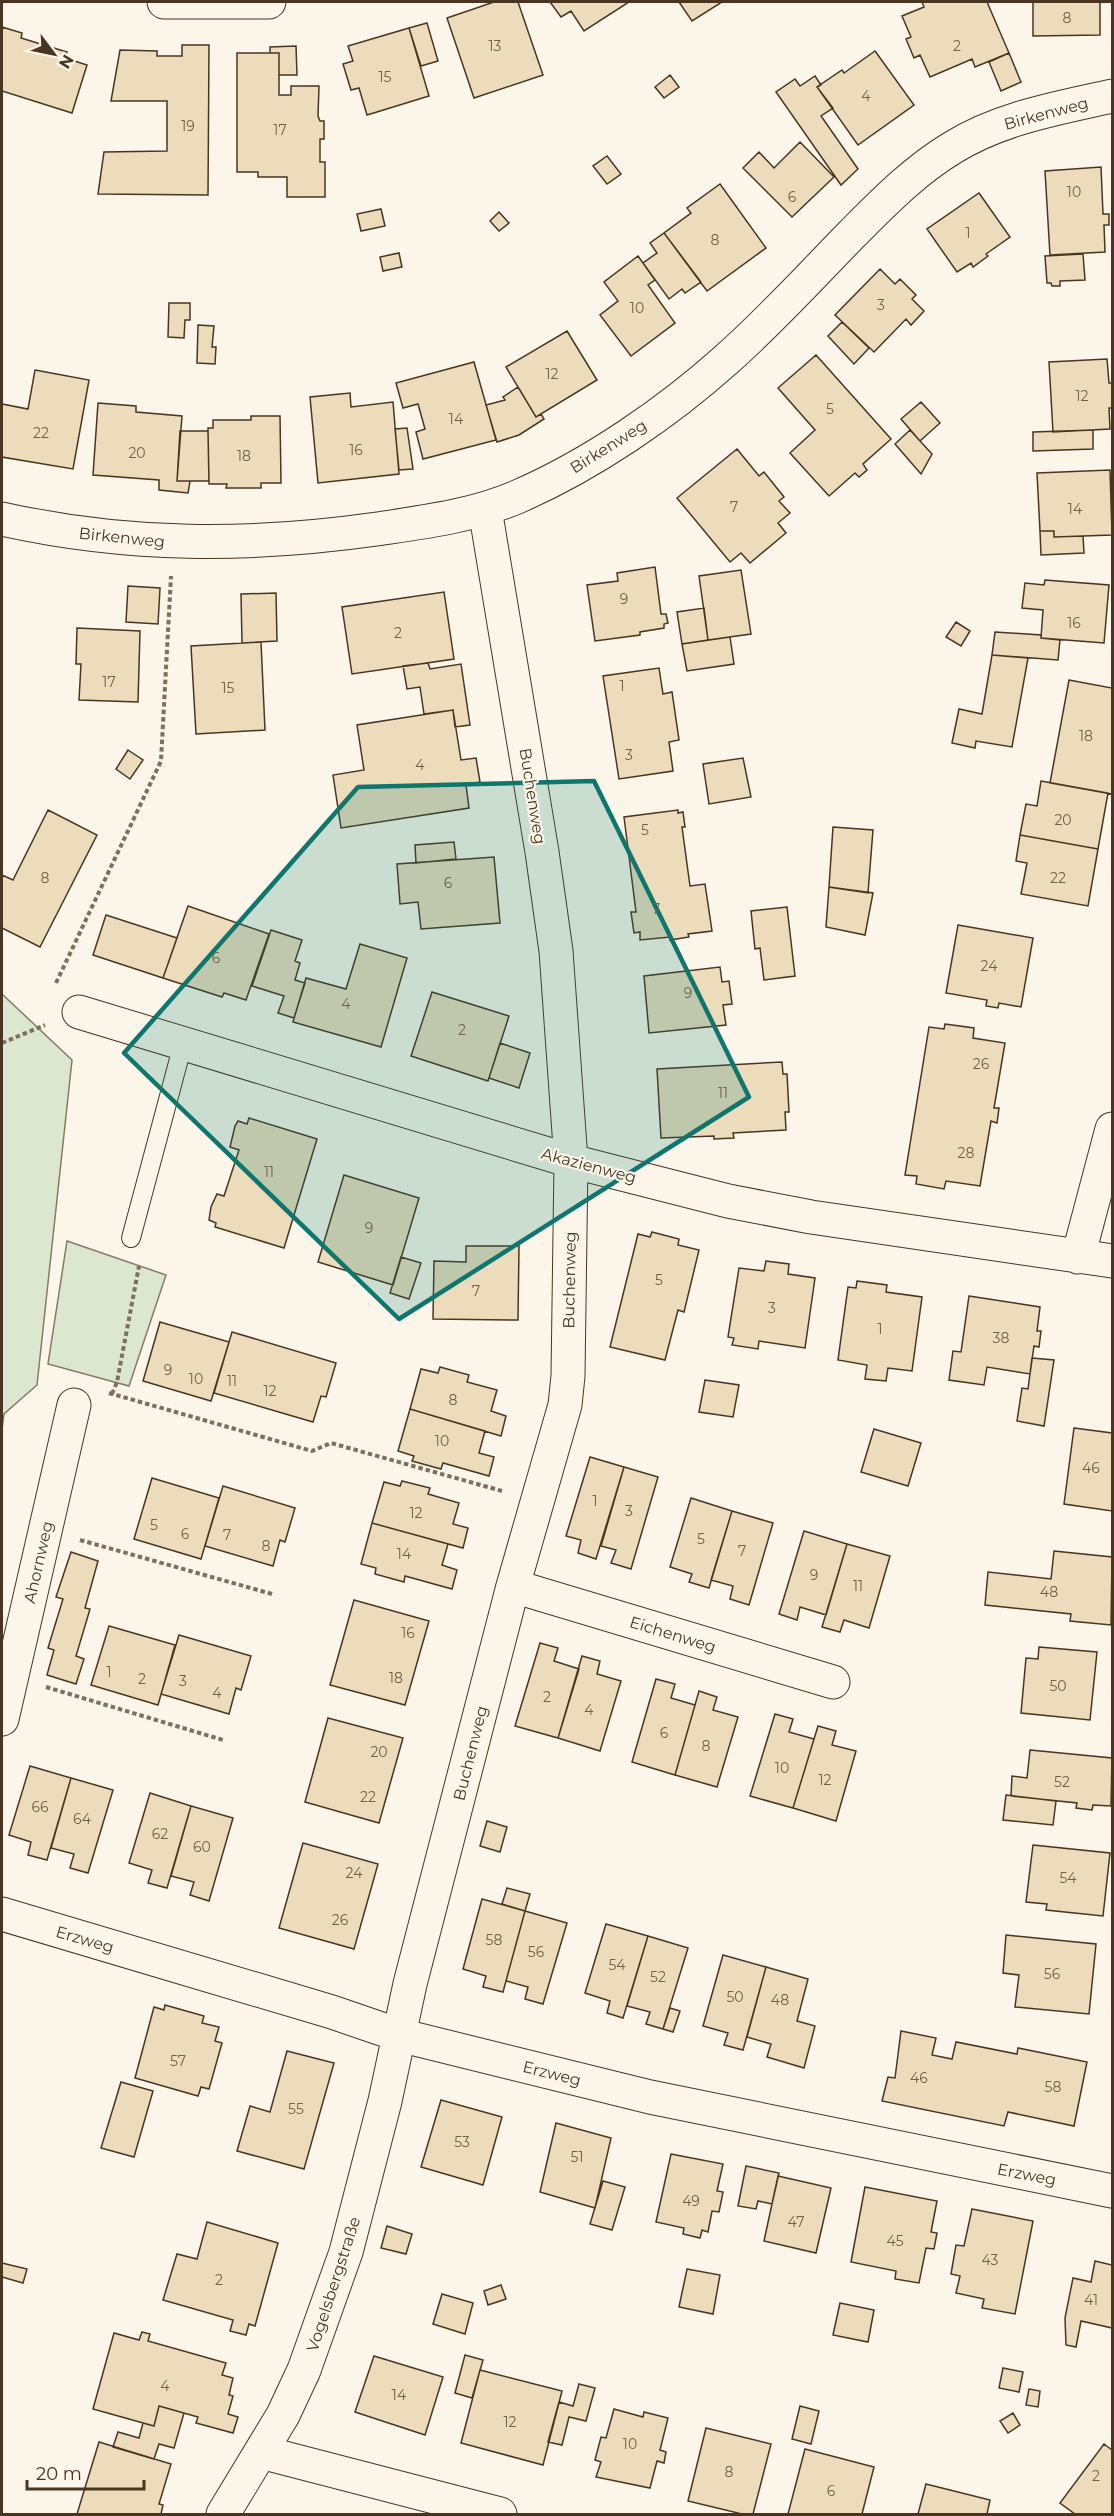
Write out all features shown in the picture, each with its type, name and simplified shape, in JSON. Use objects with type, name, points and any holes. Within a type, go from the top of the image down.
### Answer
[{"type":"street","points":[[164,2],[269,2]]},
{"type":"street","name":"Birkenweg","points":[[2,519],[100,535],[173,542],[277,540],[326,536],[403,525],[485,509],[569,471],[647,421],[690,390],[756,332],[890,196],[952,148],[1009,122],[1113,96]]},
{"type":"street","name":"Buchenweg","points":[[399,2035],[410,1984],[513,1586],[565,1405],[568,1376],[571,1161],[556,951],[485,509]]},
{"type":"street","name":"Akazienweg","points":[[79,1012],[571,1161],[728,1201],[811,1217],[1113,1261]]},
{"type":"street","points":[[1078,1257],[1113,1129]]},
{"type":"street","name":"Ahornweg","points":[[2,1719],[74,1406]]},
{"type":"street","name":"Eichenweg","points":[[513,1586],[833,1682]]},
{"type":"street","name":"Erzweg","points":[[2,1914],[332,2012],[399,2035],[650,2097],[1113,2191]]},
{"type":"street","name":"Vogelsbergstraße","points":[[223,2514],[283,2415],[304,2370],[339,2273],[385,2101],[399,2035]]},
{"type":"street","points":[[261,2452],[500,2514]]},
{"type":"lane","points":[[131,1238],[183,1044]]},
{"type":"path","points":[[79,1012],[51,994],[160,761],[173,542]]},
{"type":"path","points":[[2,1043],[79,1012]]},
{"type":"path","points":[[112,1394],[117,1382],[140,1265],[131,1238]]},
{"type":"path","points":[[74,1406],[94,1388],[312,1451],[331,1443],[538,1501]]},
{"type":"path","points":[[45,1530],[272,1594]]},
{"type":"path","points":[[12,1676],[223,1740]]},
{"type":"highlighted area","points":[[594,781],[749,1097],[399,1319],[124,1053],[358,787]]},
{"type":"green space","points":[[2,994],[72,1060],[37,1385],[4,1414],[2,1429]]},
{"type":"green space","points":[[67,1241],[166,1275],[129,1386],[48,1364]]},
{"type":"building","points":[[494,2],[518,2],[543,75],[474,98],[447,18]]},
{"type":"building","points":[[550,2],[629,2],[584,31],[571,11],[561,17]]},
{"type":"building","points":[[679,2],[722,2],[692,21]]},
{"type":"building","points":[[922,2],[987,2],[1009,53],[975,67],[972,59],[930,77],[920,55],[914,58],[906,39],[911,37],[902,16],[924,7]]},
{"type":"building","points":[[1033,2],[1100,2],[1100,35],[1033,36]]},
{"type":"building","points":[[427,23],[438,61],[421,66],[409,28]]},
{"type":"building","points":[[2,27],[22,33],[21,38],[67,52],[65,58],[87,65],[72,113],[2,91]]},
{"type":"building","points":[[409,28],[429,96],[367,115],[359,88],[351,90],[343,64],[353,61],[348,46]]},
{"type":"building","points":[[182,45],[209,45],[208,195],[98,194],[104,152],[167,151],[167,101],[111,101],[120,50],[157,51],[157,56],[182,56]]},
{"type":"building","points":[[296,46],[297,75],[279,75],[279,53],[270,53],[270,47]]},
{"type":"building","points":[[875,51],[914,105],[858,145],[817,87],[842,70],[844,73]]},
{"type":"building","points":[[237,53],[279,53],[279,95],[291,95],[291,86],[319,86],[318,116],[320,121],[324,121],[324,139],[320,139],[320,162],[325,162],[325,197],[287,197],[287,177],[258,177],[258,172],[237,172]]},
{"type":"building","points":[[1009,53],[1021,82],[1001,91],[989,62]]},
{"type":"building","points":[[670,75],[679,87],[664,98],[655,87]]},
{"type":"building","points":[[815,76],[821,85],[817,87],[833,108],[821,116],[858,169],[841,185],[776,92],[795,79],[800,86]]},
{"type":"building","points":[[800,142],[834,177],[792,217],[743,168],[759,152],[774,168]]},
{"type":"building","points":[[607,156],[621,174],[607,184],[593,166]]},
{"type":"building","points":[[1101,167],[1103,214],[1109,214],[1109,225],[1104,225],[1105,252],[1050,255],[1045,171]]},
{"type":"building","points":[[720,184],[766,248],[707,291],[664,233],[691,213],[687,208]]},
{"type":"building","points":[[979,193],[1010,237],[986,254],[988,256],[973,267],[971,263],[957,272],[927,229]]},
{"type":"building","points":[[381,209],[385,226],[361,231],[357,214]]},
{"type":"building","points":[[499,212],[509,223],[499,231],[490,221]]},
{"type":"building","points":[[664,233],[701,282],[685,293],[682,289],[669,299],[643,263],[657,253],[650,243]]},
{"type":"building","points":[[399,253],[402,267],[383,271],[380,257]]},
{"type":"building","points":[[1083,254],[1085,280],[1060,281],[1060,286],[1047,283],[1045,256]]},
{"type":"building","points":[[638,256],[655,280],[648,285],[675,323],[631,356],[600,315],[618,301],[604,282]]},
{"type":"building","points":[[880,269],[895,284],[900,279],[916,295],[912,299],[924,311],[911,325],[906,319],[874,352],[835,315]]},
{"type":"building","points":[[169,303],[190,303],[190,320],[185,320],[184,338],[168,337]]},
{"type":"building","points":[[842,322],[869,348],[854,364],[828,336]]},
{"type":"building","points":[[198,325],[214,326],[212,347],[216,347],[215,364],[197,363]]},
{"type":"building","points":[[567,331],[597,380],[536,417],[506,367]]},
{"type":"building","points":[[816,355],[891,439],[863,464],[867,470],[859,477],[855,473],[829,496],[790,453],[815,430],[778,388]]},
{"type":"building","points":[[1107,359],[1109,383],[1112,383],[1112,408],[1109,408],[1110,429],[1053,432],[1049,362]]},
{"type":"building","points":[[474,362],[496,440],[423,459],[416,432],[425,429],[418,404],[403,408],[396,383]]},
{"type":"building","points":[[35,370],[89,380],[73,469],[2,457],[2,404],[28,409]]},
{"type":"building","points":[[518,387],[536,417],[541,414],[544,419],[519,435],[497,442],[486,405],[505,400],[503,397]]},
{"type":"building","points":[[350,393],[351,407],[393,402],[399,474],[318,483],[310,397]]},
{"type":"building","points":[[921,402],[940,423],[920,441],[901,419]]},
{"type":"building","points":[[98,403],[136,406],[136,412],[182,416],[177,481],[190,481],[188,493],[159,490],[159,480],[93,475]]},
{"type":"building","points":[[251,416],[280,416],[281,483],[261,483],[261,488],[226,488],[227,484],[209,484],[208,428],[213,428],[213,420],[251,420]]},
{"type":"building","points":[[407,428],[413,469],[399,470],[395,429]]},
{"type":"building","points":[[910,430],[932,454],[921,474],[895,444]]},
{"type":"building","points":[[1093,430],[1093,449],[1033,451],[1033,432]]},
{"type":"building","points":[[180,431],[208,431],[209,481],[177,481]]},
{"type":"building","points":[[737,449],[759,476],[764,472],[784,497],[779,501],[790,513],[778,523],[786,533],[750,563],[741,553],[730,562],[677,498]]},
{"type":"building","points":[[1110,470],[1112,535],[1054,537],[1054,531],[1040,531],[1037,473]]},
{"type":"building","points":[[1040,531],[1054,531],[1054,537],[1083,536],[1084,553],[1041,555]]},
{"type":"building","points":[[655,567],[661,614],[666,614],[668,623],[664,624],[664,628],[640,632],[640,635],[595,641],[587,585],[618,581],[617,573]]},
{"type":"building","points":[[741,570],[751,634],[708,640],[699,576]]},
{"type":"building","points":[[1045,580],[1109,585],[1104,643],[1041,638],[1043,610],[1022,608],[1025,583],[1044,585]]},
{"type":"building","points":[[128,586],[160,588],[158,624],[126,622]]},
{"type":"building","points":[[444,592],[454,659],[352,674],[342,607]]},
{"type":"building","points":[[276,593],[277,641],[242,643],[241,594]]},
{"type":"building","points":[[704,608],[708,640],[682,644],[677,612]]},
{"type":"building","points":[[956,622],[970,631],[961,646],[946,637]]},
{"type":"building","points":[[77,628],[140,631],[138,702],[79,700],[81,664],[76,664]]},
{"type":"building","points":[[995,632],[1041,635],[1041,638],[1060,640],[1058,660],[992,655]]},
{"type":"building","points":[[730,637],[734,664],[687,671],[682,644]]},
{"type":"building","points":[[261,642],[265,730],[196,734],[191,646]]},
{"type":"building","points":[[992,655],[1028,658],[1012,747],[976,741],[975,748],[952,743],[959,709],[982,714]]},
{"type":"building","points":[[428,663],[430,669],[461,664],[470,725],[455,727],[453,710],[424,714],[420,687],[407,689],[403,666]]},
{"type":"building","points":[[659,668],[663,694],[672,692],[679,740],[669,742],[673,771],[619,779],[603,676]]},
{"type":"building","points":[[1069,680],[1112,688],[1112,794],[1050,783]]},
{"type":"building","points":[[453,710],[461,760],[476,758],[480,782],[466,785],[469,808],[341,828],[333,775],[364,770],[357,725]]},
{"type":"building","points":[[128,750],[143,760],[130,779],[116,769]]},
{"type":"building","points":[[743,758],[751,797],[709,804],[703,764]]},
{"type":"building","points":[[1041,781],[1108,793],[1098,849],[1020,835],[1026,804],[1037,806]]},
{"type":"building","points":[[48,810],[97,835],[40,947],[2,928],[2,875],[13,880]]},
{"type":"building","points":[[678,810],[678,813],[683,812],[685,827],[682,827],[690,886],[705,884],[712,931],[688,934],[689,937],[670,940],[670,937],[640,940],[640,932],[634,933],[631,912],[636,912],[624,817]]},
{"type":"building","points":[[833,827],[873,830],[868,893],[829,887]]},
{"type":"building","points":[[1020,835],[1098,849],[1088,906],[1021,894],[1027,863],[1016,861]]},
{"type":"building","points":[[454,842],[456,859],[416,863],[415,845]]},
{"type":"building","points":[[494,857],[500,923],[421,929],[418,902],[400,904],[397,864]]},
{"type":"building","points":[[829,887],[873,893],[865,935],[826,927]]},
{"type":"building","points":[[188,906],[269,934],[246,1000],[224,993],[222,997],[163,978]]},
{"type":"building","points":[[787,907],[795,976],[764,980],[760,948],[755,949],[751,911]]},
{"type":"building","points":[[106,915],[177,938],[163,978],[93,955]]},
{"type":"building","points":[[958,925],[1033,938],[1021,1007],[999,1003],[998,1008],[986,1006],[987,1000],[946,993]]},
{"type":"building","points":[[271,930],[302,940],[295,961],[300,963],[295,980],[305,983],[294,1018],[278,1013],[284,996],[252,986]]},
{"type":"building","points":[[360,944],[407,958],[381,1047],[293,1022],[306,978],[346,989]]},
{"type":"building","points":[[720,967],[722,982],[729,981],[732,1004],[723,1005],[726,1025],[649,1033],[644,976]]},
{"type":"building","points":[[432,992],[509,1016],[488,1081],[411,1056]]},
{"type":"building","points":[[945,1024],[974,1028],[973,1038],[1005,1043],[994,1108],[999,1108],[997,1123],[991,1121],[980,1186],[946,1181],[944,1189],[916,1184],[917,1176],[905,1175],[929,1027],[944,1029]]},
{"type":"building","points":[[500,1043],[530,1053],[519,1088],[489,1078]]},
{"type":"building","points":[[782,1062],[783,1074],[787,1074],[789,1112],[785,1112],[786,1130],[733,1133],[734,1138],[714,1139],[714,1136],[661,1138],[657,1069]]},
{"type":"building","points":[[249,1118],[317,1139],[284,1248],[215,1227],[216,1223],[209,1220],[211,1207],[217,1194],[224,1196],[239,1150],[230,1147],[235,1126],[238,1121],[247,1124]]},
{"type":"building","points":[[344,1175],[419,1198],[393,1285],[318,1262]]},
{"type":"building","points":[[652,1232],[679,1239],[678,1245],[699,1250],[684,1312],[678,1310],[665,1360],[610,1347],[638,1234],[650,1237]]},
{"type":"building","points":[[466,1246],[519,1246],[518,1320],[433,1319],[434,1261],[466,1262]]},
{"type":"building","points":[[401,1257],[421,1263],[409,1299],[390,1293]]},
{"type":"building","points":[[766,1261],[789,1264],[788,1274],[815,1278],[805,1348],[759,1341],[758,1349],[732,1345],[734,1338],[728,1337],[739,1268],[764,1271]]},
{"type":"building","points":[[857,1281],[887,1285],[886,1292],[922,1297],[912,1371],[888,1368],[886,1381],[865,1379],[867,1365],[838,1360],[848,1287],[856,1288]]},
{"type":"building","points":[[969,1296],[1040,1307],[1037,1331],[1041,1331],[1039,1347],[1034,1346],[1030,1374],[987,1367],[984,1385],[949,1380],[953,1351],[961,1352]]},
{"type":"building","points":[[160,1322],[229,1342],[211,1401],[143,1381]]},
{"type":"building","points":[[232,1332],[336,1363],[326,1397],[321,1396],[313,1422],[214,1393]]},
{"type":"building","points":[[1032,1358],[1054,1360],[1044,1426],[1017,1421],[1022,1388],[1028,1389]]},
{"type":"building","points":[[440,1367],[469,1375],[467,1382],[497,1390],[491,1411],[506,1416],[501,1436],[410,1409],[421,1369],[438,1373]]},
{"type":"building","points":[[705,1380],[739,1385],[733,1417],[699,1412]]},
{"type":"building","points":[[410,1409],[485,1431],[479,1453],[494,1457],[489,1476],[443,1463],[441,1469],[412,1461],[414,1456],[398,1451]]},
{"type":"building","points":[[1074,1428],[1112,1433],[1112,1511],[1064,1504]]},
{"type":"building","points":[[874,1429],[921,1443],[908,1486],[861,1472]]},
{"type":"building","points":[[590,1457],[624,1467],[596,1559],[578,1553],[581,1540],[566,1536]]},
{"type":"building","points":[[624,1467],[658,1477],[631,1569],[611,1563],[616,1550],[601,1546]]},
{"type":"building","points":[[152,1478],[219,1498],[201,1559],[134,1539]]},
{"type":"building","points":[[402,1481],[430,1488],[428,1494],[459,1503],[453,1524],[468,1528],[463,1548],[372,1523],[384,1482],[400,1486]]},
{"type":"building","points":[[223,1486],[295,1508],[285,1542],[280,1540],[273,1566],[205,1546]]},
{"type":"building","points":[[691,1498],[732,1511],[709,1588],[689,1582],[692,1574],[670,1567]]},
{"type":"building","points":[[732,1511],[773,1523],[749,1605],[730,1599],[733,1586],[711,1580]]},
{"type":"building","points":[[372,1523],[448,1544],[442,1565],[457,1570],[452,1589],[405,1576],[404,1582],[375,1574],[376,1568],[361,1564]]},
{"type":"building","points":[[804,1531],[847,1544],[826,1615],[800,1607],[797,1620],[779,1614]]},
{"type":"building","points":[[847,1544],[890,1556],[869,1628],[844,1620],[840,1632],[822,1627]]},
{"type":"building","points":[[1054,1551],[1112,1557],[1111,1625],[1070,1621],[1071,1614],[985,1605],[988,1572],[1051,1579]]},
{"type":"building","points":[[71,1552],[98,1561],[85,1608],[90,1609],[76,1656],[84,1659],[76,1684],[47,1675],[54,1650],[48,1648],[63,1599],[56,1597]]},
{"type":"building","points":[[354,1600],[429,1621],[405,1705],[330,1685]]},
{"type":"building","points":[[109,1626],[175,1645],[158,1705],[91,1685]]},
{"type":"building","points":[[179,1635],[251,1656],[241,1690],[236,1688],[229,1714],[161,1694]]},
{"type":"building","points":[[540,1643],[558,1648],[554,1661],[579,1669],[558,1738],[515,1726]]},
{"type":"building","points":[[1039,1647],[1097,1652],[1090,1720],[1021,1713],[1026,1658],[1038,1659]]},
{"type":"building","points":[[582,1656],[600,1661],[597,1674],[621,1681],[600,1751],[558,1738]]},
{"type":"building","points":[[656,1679],[675,1684],[671,1698],[695,1705],[675,1775],[632,1762]]},
{"type":"building","points":[[699,1691],[717,1697],[713,1710],[738,1717],[717,1787],[675,1775]]},
{"type":"building","points":[[775,1714],[793,1719],[789,1732],[814,1739],[793,1808],[750,1796]]},
{"type":"building","points":[[328,1718],[403,1738],[379,1823],[305,1802]]},
{"type":"building","points":[[818,1726],[836,1731],[832,1745],[856,1751],[836,1821],[793,1808]]},
{"type":"building","points":[[1030,1750],[1112,1758],[1111,1806],[1093,1805],[1092,1810],[1076,1808],[1077,1803],[1011,1796],[1012,1776],[1027,1778]]},
{"type":"building","points":[[30,1766],[71,1778],[47,1860],[28,1855],[31,1842],[9,1835]]},
{"type":"building","points":[[71,1778],[113,1790],[88,1873],[70,1868],[74,1854],[51,1848]]},
{"type":"building","points":[[150,1793],[191,1806],[167,1888],[148,1883],[152,1870],[129,1863]]},
{"type":"building","points":[[1006,1795],[1056,1801],[1053,1825],[1003,1820]]},
{"type":"building","points":[[191,1806],[233,1818],[209,1901],[190,1895],[194,1882],[171,1876]]},
{"type":"building","points":[[487,1821],[507,1827],[500,1852],[480,1846]]},
{"type":"building","points":[[303,1843],[378,1864],[354,1949],[279,1928]]},
{"type":"building","points":[[1033,1845],[1110,1853],[1103,1916],[1046,1910],[1047,1904],[1026,1902]]},
{"type":"building","points":[[507,1888],[530,1894],[525,1911],[502,1904]]},
{"type":"building","points":[[482,1899],[525,1911],[503,1992],[483,1987],[486,1976],[463,1969]]},
{"type":"building","points":[[525,1911],[567,1923],[543,2004],[525,1999],[528,1987],[506,1981]]},
{"type":"building","points":[[606,1924],[648,1936],[623,2018],[607,2013],[610,2001],[585,1993]]},
{"type":"building","points":[[1006,1935],[1096,1944],[1089,2014],[1015,2007],[1019,1975],[1003,1973]]},
{"type":"building","points":[[648,1936],[688,1948],[663,2029],[646,2024],[650,2012],[627,2006]]},
{"type":"building","points":[[723,1955],[766,1967],[743,2050],[724,2045],[728,2033],[703,2026]]},
{"type":"building","points":[[766,1967],[808,1979],[797,2021],[815,2026],[804,2068],[767,2057],[771,2044],[747,2037]]},
{"type":"building","points":[[165,2005],[204,2016],[202,2023],[219,2027],[215,2041],[222,2043],[209,2089],[201,2087],[198,2096],[135,2078],[154,2007],[164,2010]]},
{"type":"building","points":[[670,2008],[680,2011],[673,2032],[663,2029]]},
{"type":"building","points":[[901,2031],[936,2038],[932,2055],[952,2059],[956,2042],[1017,2054],[1018,2048],[1087,2062],[1074,2126],[1008,2112],[1004,2126],[882,2101],[888,2077],[895,2078]]},
{"type":"building","points":[[287,2051],[334,2063],[304,2169],[237,2151],[250,2106],[270,2112]]},
{"type":"building","points":[[121,2082],[153,2091],[134,2157],[101,2148]]},
{"type":"building","points":[[441,2100],[502,2117],[483,2185],[421,2167]]},
{"type":"building","points":[[556,2123],[611,2138],[595,2208],[540,2192]]},
{"type":"building","points":[[671,2154],[723,2164],[717,2191],[723,2192],[719,2212],[712,2211],[708,2232],[702,2230],[700,2238],[683,2234],[684,2228],[656,2222]]},
{"type":"building","points":[[746,2166],[779,2173],[772,2204],[758,2201],[756,2209],[738,2206]]},
{"type":"building","points":[[778,2176],[831,2188],[816,2253],[764,2241]]},
{"type":"building","points":[[603,2181],[625,2187],[612,2230],[590,2224]]},
{"type":"building","points":[[865,2187],[937,2201],[931,2232],[937,2233],[934,2249],[926,2248],[919,2283],[895,2279],[896,2271],[851,2262]]},
{"type":"building","points":[[972,2209],[1033,2221],[1015,2314],[982,2308],[984,2299],[956,2293],[960,2276],[951,2274],[956,2245],[964,2246]]},
{"type":"building","points":[[207,2222],[278,2243],[255,2326],[249,2324],[246,2335],[230,2331],[233,2320],[163,2300],[177,2254],[197,2259]]},
{"type":"building","points":[[387,2226],[412,2234],[406,2254],[381,2248]]},
{"type":"building","points":[[1095,2261],[1112,2265],[1112,2328],[1081,2321],[1076,2347],[1066,2345],[1065,2318],[1073,2278],[1091,2282]]},
{"type":"building","points":[[2,2263],[27,2269],[23,2283],[2,2277]]},
{"type":"building","points":[[687,2269],[720,2275],[713,2314],[679,2307]]},
{"type":"building","points":[[501,2285],[506,2299],[488,2305],[484,2291]]},
{"type":"building","points":[[442,2294],[473,2303],[465,2334],[433,2324]]},
{"type":"building","points":[[840,2303],[874,2310],[868,2342],[833,2335]]},
{"type":"building","points":[[142,2332],[150,2334],[148,2341],[226,2363],[222,2375],[233,2378],[229,2395],[233,2396],[228,2414],[238,2417],[233,2433],[196,2423],[198,2417],[159,2406],[154,2426],[93,2409],[114,2333],[139,2340]]},
{"type":"building","points":[[465,2355],[483,2360],[472,2398],[455,2393]]},
{"type":"building","points":[[374,2356],[443,2377],[425,2435],[355,2412]]},
{"type":"building","points":[[1003,2368],[1023,2372],[1019,2392],[999,2388]]},
{"type":"building","points":[[480,2370],[562,2391],[543,2465],[461,2443]]},
{"type":"building","points":[[579,2384],[595,2388],[586,2421],[569,2417],[562,2445],[548,2442],[559,2402],[573,2406]]},
{"type":"building","points":[[1029,2389],[1040,2391],[1038,2407],[1026,2405]]},
{"type":"building","points":[[159,2406],[184,2413],[174,2448],[159,2444],[154,2459],[113,2447],[118,2432],[139,2438],[143,2423],[154,2426]]},
{"type":"building","points":[[800,2406],[819,2411],[811,2444],[792,2439]]},
{"type":"building","points":[[614,2409],[643,2417],[644,2412],[668,2418],[660,2450],[666,2452],[664,2463],[657,2461],[650,2488],[596,2477],[601,2462],[595,2460],[601,2437],[606,2438]]},
{"type":"building","points":[[1013,2413],[1020,2425],[1008,2433],[1000,2421]]},
{"type":"building","points":[[706,2428],[771,2444],[753,2514],[742,2514],[688,2501]]},
{"type":"building","points":[[99,2442],[171,2464],[159,2504],[163,2505],[161,2514],[77,2514]]},
{"type":"building","points":[[1104,2444],[1112,2450],[1112,2514],[1075,2514],[1060,2503]]},
{"type":"building","points":[[805,2449],[874,2467],[862,2514],[788,2514]]},
{"type":"building","points":[[926,2484],[990,2500],[987,2514],[918,2514]]}]
